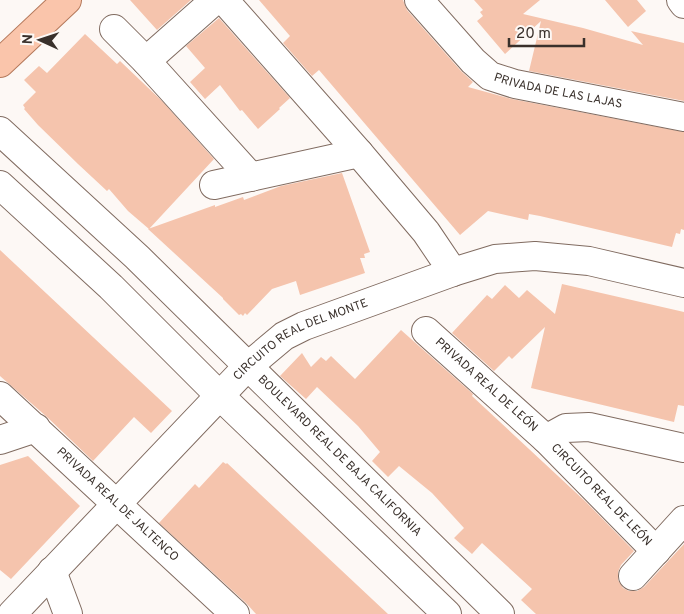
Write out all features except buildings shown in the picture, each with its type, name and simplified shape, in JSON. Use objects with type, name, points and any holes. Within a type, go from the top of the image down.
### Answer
[{"type":"main road","points":[[0,63],[67,0]]},
{"type":"street","points":[[146,61],[215,0]]},
{"type":"street","points":[[224,0],[426,232],[453,272]]},
{"type":"street","points":[[681,0],[684,4]]},
{"type":"street","name":"PRIVADA DE LAS LAJAS","points":[[430,4],[473,61],[490,76],[515,84],[684,116]]},
{"type":"street","points":[[114,29],[146,61],[251,177]]},
{"type":"street","name":"BOULEVARD REAL DE BAJA CALIFORNIA","points":[[0,131],[137,257],[500,614]]},
{"type":"street","points":[[214,185],[359,153]]},
{"type":"street","points":[[0,185],[111,287],[219,395],[447,614]]},
{"type":"street","name":"CIRCUITO REAL DEL MONTE","points":[[12,614],[247,366],[284,336],[304,326],[453,272],[495,259],[534,256],[589,260],[684,283]]},
{"type":"street","points":[[111,287],[137,257]]},
{"type":"street","name":"PRIVADA REAL DE LEÓN","points":[[426,331],[546,439]]},
{"type":"street","name":"PRIVADA REAL DE JALTENCO","points":[[0,396],[234,613]]},
{"type":"street","points":[[546,439],[566,428],[589,427],[684,448]]},
{"type":"street","points":[[0,440],[36,428]]},
{"type":"street","name":"CIRCUITO REAL DE LEÓN","points":[[546,439],[656,551]]},
{"type":"street","name":"CIRCUITO REAL DE LEÓN","points":[[632,576],[684,520]]},
{"type":"street","points":[[52,571],[68,614]]}]
